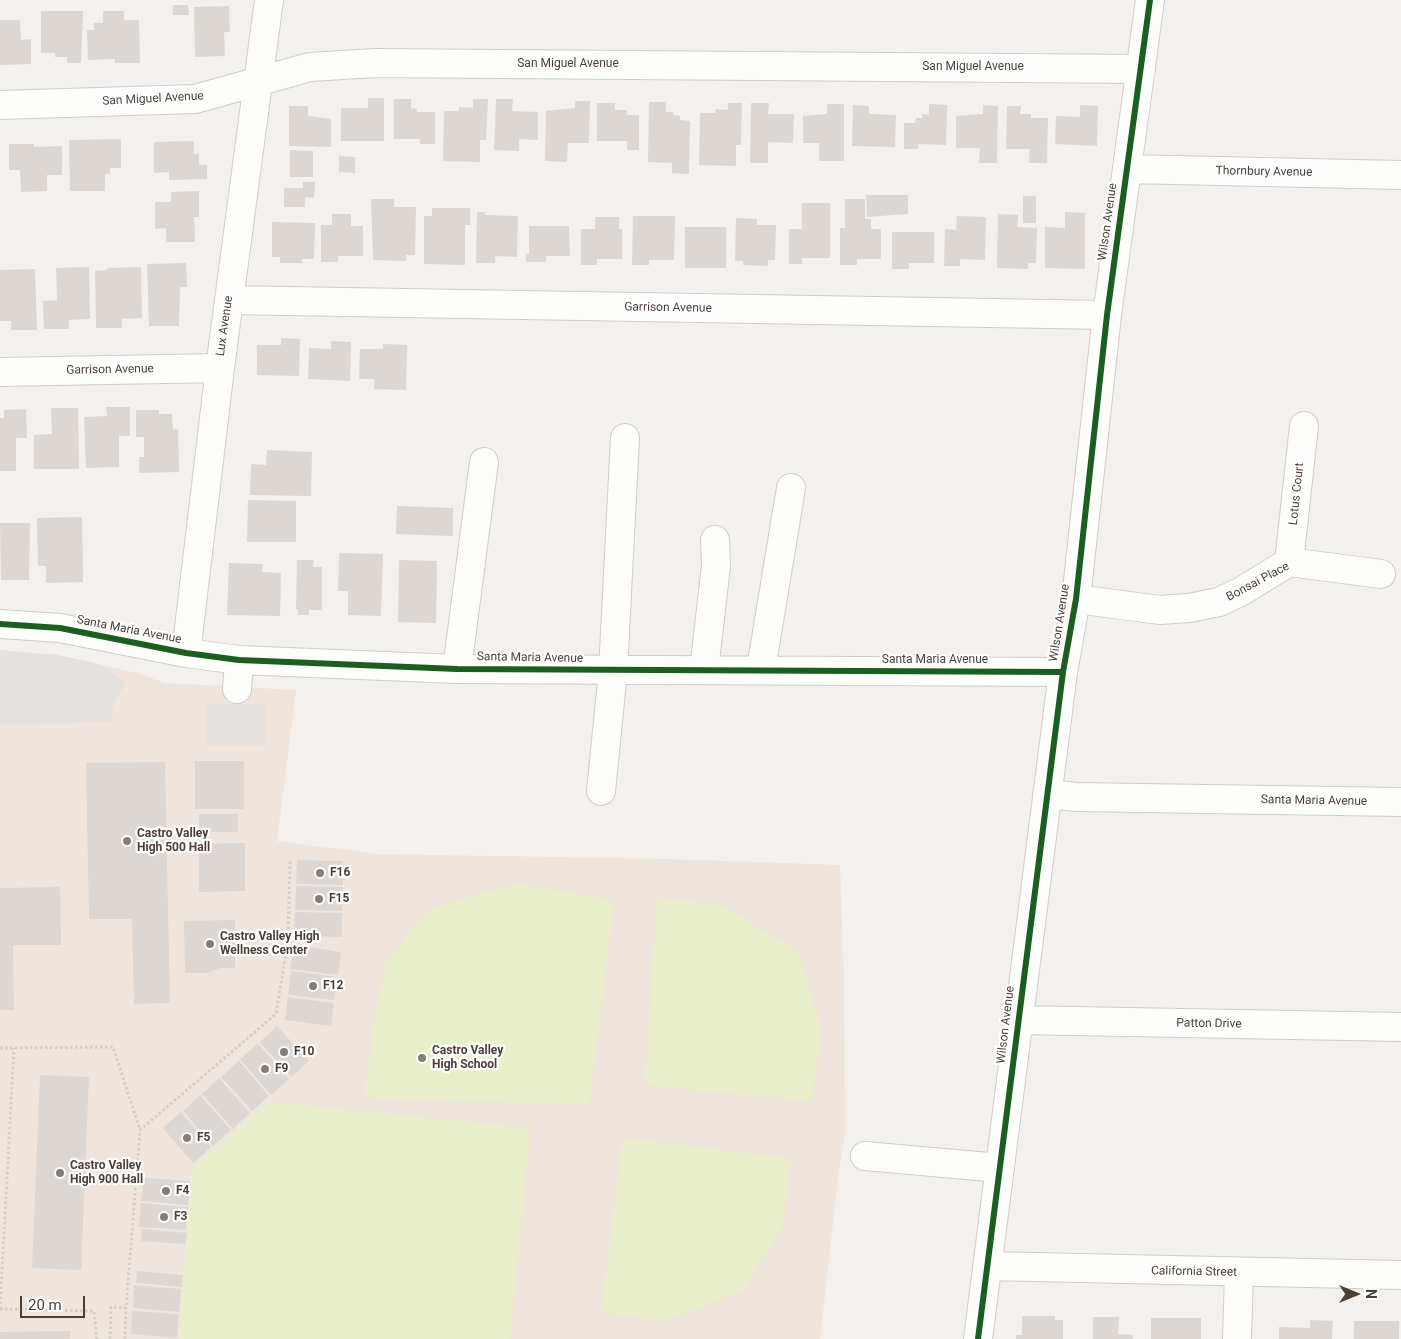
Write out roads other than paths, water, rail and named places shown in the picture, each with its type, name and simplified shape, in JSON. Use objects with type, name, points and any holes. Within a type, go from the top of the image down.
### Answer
[{"type":"street","name":"Lux Avenue","points":[[186,653],[220,368],[269,0]]},
{"type":"street","name":"Wilson Avenue","points":[[978,1339],[1063,672],[1076,599],[1107,314],[1150,0]]},
{"type":"street","name":"San Miguel Avenue","points":[[0,105],[195,99],[237,89],[258,80],[310,66],[375,63],[1141,69]]},
{"type":"street","name":"Thornbury Avenue","points":[[1127,169],[1401,175]]},
{"type":"street","name":"Garrison Avenue","points":[[229,300],[1107,314]]},
{"type":"street","name":"Garrison Avenue","points":[[0,372],[220,368]]},
{"type":"street","name":"Lotus Court","points":[[1290,562],[1304,426]]},
{"type":"street","points":[[601,791],[613,671],[625,438]]},
{"type":"street","points":[[457,669],[484,462]]},
{"type":"street","points":[[761,669],[791,488]]},
{"type":"street","points":[[704,670],[716,566],[715,540]]},
{"type":"street","name":"Bonsai Place","points":[[1076,599],[1160,610],[1189,608],[1219,602],[1290,562],[1381,574]]},
{"type":"street","name":"Santa Maria Avenue","points":[[0,624],[60,628],[186,653],[239,660],[457,669],[613,671],[761,669],[836,672],[966,670],[1063,672]]},
{"type":"street","points":[[237,689],[239,660]]},
{"type":"street","name":"Santa Maria Avenue","points":[[1047,794],[1077,797],[1401,802]]},
{"type":"street","name":"Patton Drive","points":[[1018,1020],[1401,1027]]},
{"type":"street","points":[[865,1156],[1000,1168]]},
{"type":"street","name":"California Street","points":[[988,1266],[1239,1273],[1401,1275]]},
{"type":"street","points":[[1237,1339],[1239,1273]]},
{"type":"place","name":"Castro Valley High 500 Hall","points":[[127,841]]},
{"type":"place","name":"F16","points":[[320,873]]},
{"type":"place","name":"F15","points":[[319,899]]},
{"type":"place","name":"Castro Valley High Wellness Center","points":[[210,944]]},
{"type":"place","name":"F12","points":[[313,986]]},
{"type":"place","name":"F10","points":[[284,1052]]},
{"type":"place","name":"Castro Valley High School","points":[[422,1058]]},
{"type":"place","name":"F9","points":[[265,1069]]},
{"type":"place","name":"F5","points":[[187,1138]]},
{"type":"place","name":"Castro Valley High 900 Hall","points":[[60,1173]]},
{"type":"place","name":"F4","points":[[166,1191]]},
{"type":"place","name":"F3","points":[[164,1217]]}]
